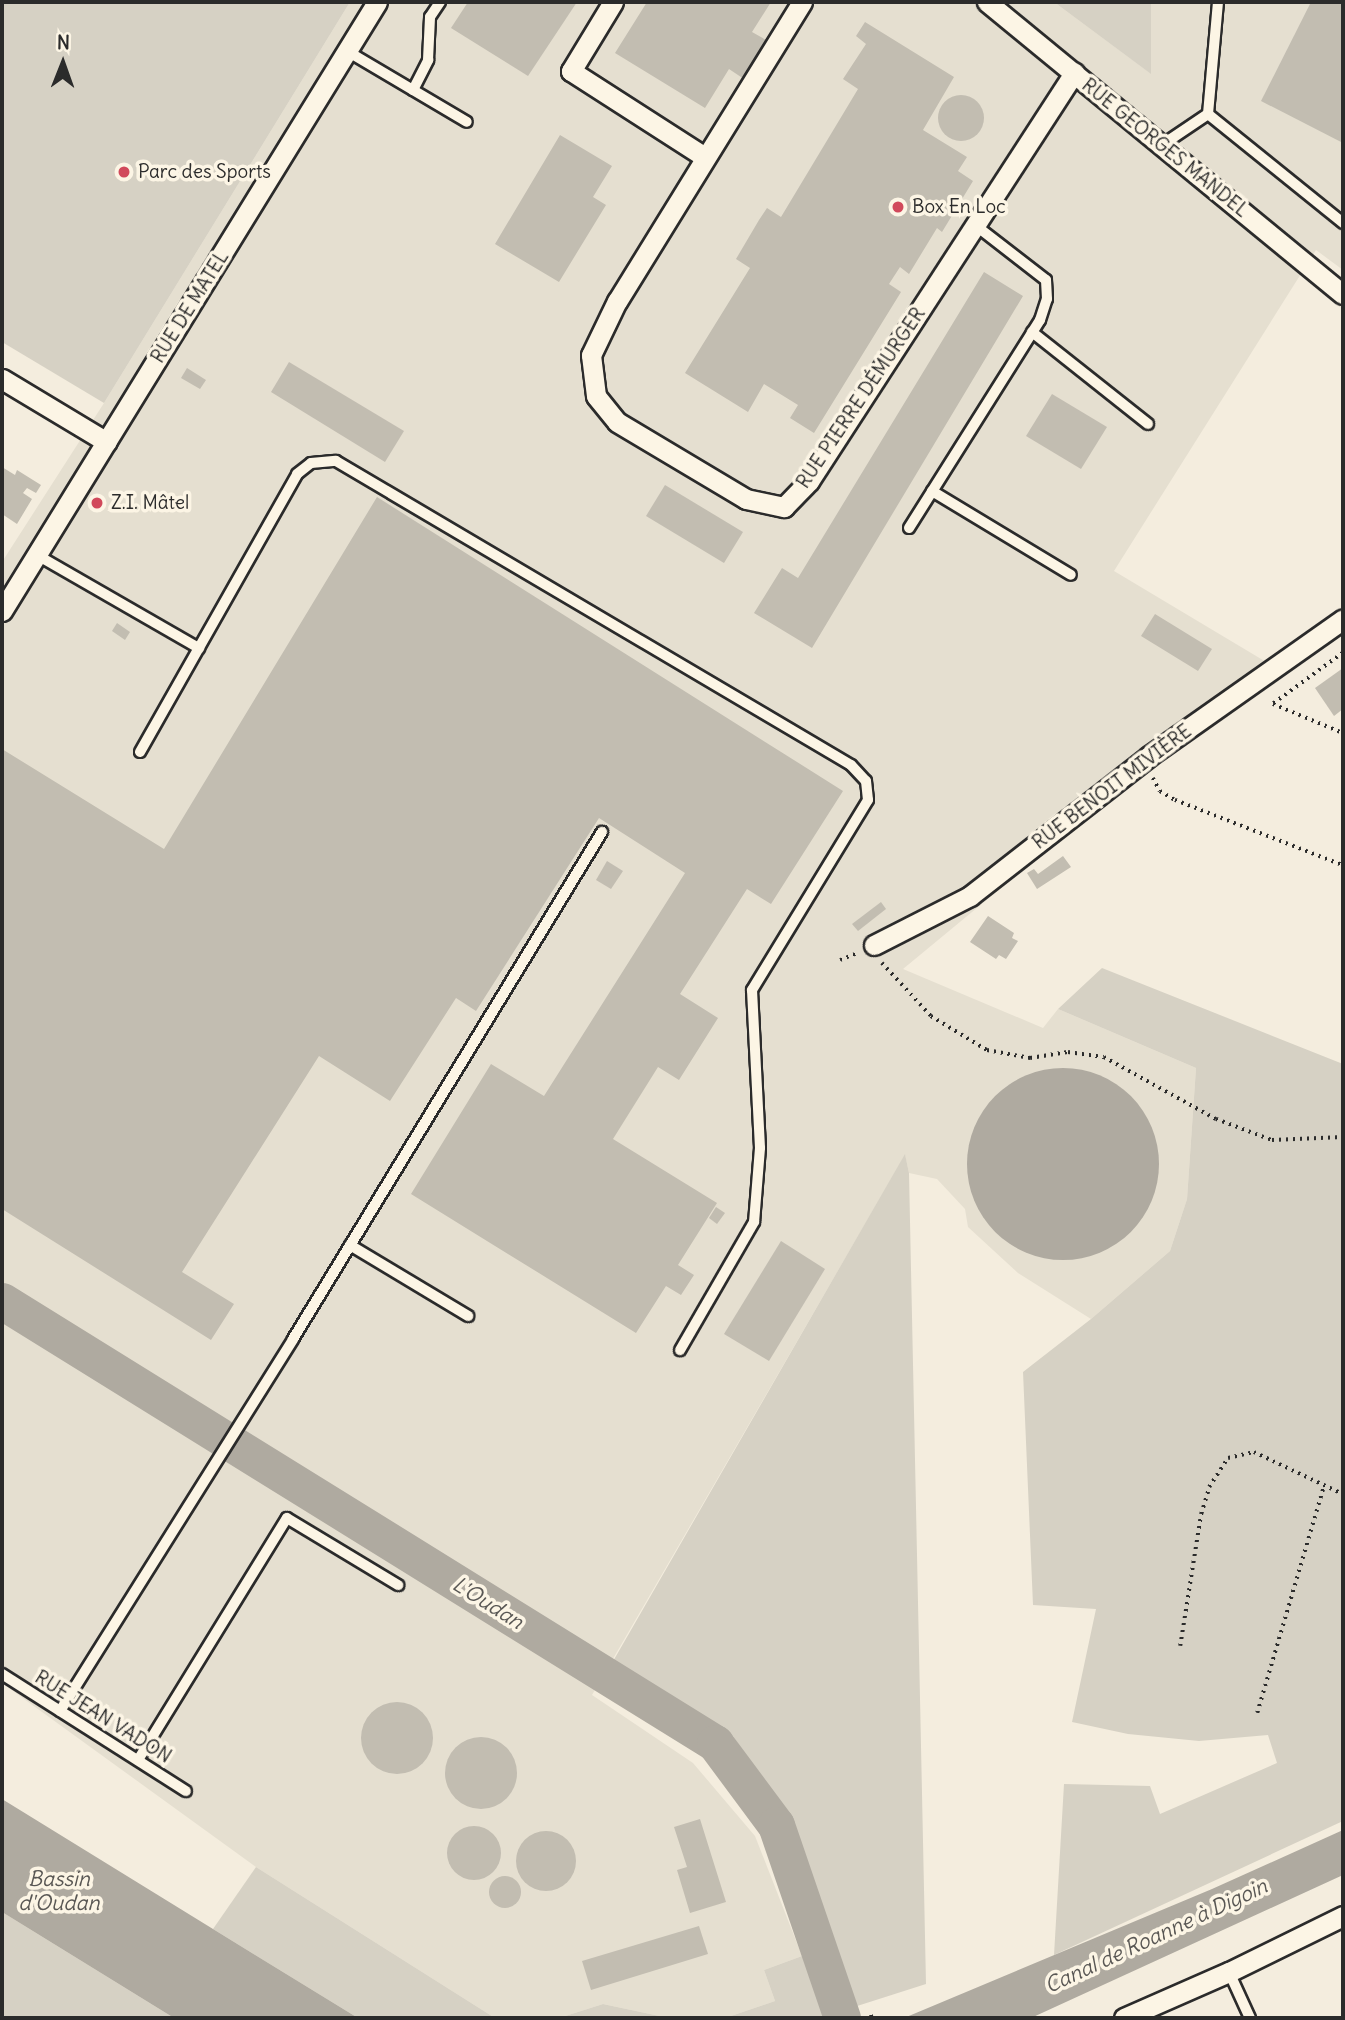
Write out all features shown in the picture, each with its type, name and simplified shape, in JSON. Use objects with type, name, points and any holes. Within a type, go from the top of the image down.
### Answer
[{"type":"street","name":"RUE DE MATEL","points":[[2,611],[377,2]]},
{"type":"street","points":[[612,2],[571,71],[705,157]]},
{"type":"street","name":"RUE PIERRE DÉMURGER","points":[[802,2],[617,301],[592,355],[596,396],[617,422],[746,499],[785,508],[808,481],[1074,73]]},
{"type":"street","name":"RUE GEORGES MANDEL","points":[[987,2],[1343,294]]},
{"type":"street","points":[[2,379],[107,442]]},
{"type":"street","name":"RUE BENOIT MIVIÈRE","points":[[874,945],[970,896],[1149,756],[1343,619]]},
{"type":"street","points":[[1124,2018],[1229,1972],[1343,1916]]},
{"type":"lane","points":[[413,90],[428,60],[430,17],[440,2]]},
{"type":"lane","points":[[1208,114],[1218,2]]},
{"type":"lane","points":[[347,51],[467,122]]},
{"type":"lane","points":[[1162,145],[1208,114]]},
{"type":"lane","points":[[1208,114],[1343,223]]},
{"type":"lane","points":[[909,528],[1040,320],[1047,299],[1046,280],[975,225]]},
{"type":"lane","points":[[1032,332],[1148,424]]},
{"type":"lane","points":[[140,752],[296,474],[311,463],[336,461],[851,765],[866,781],[868,800],[752,990],[760,1148],[754,1222],[680,1350]]},
{"type":"lane","points":[[933,491],[1071,575]]},
{"type":"lane","points":[[37,555],[199,648]]},
{"type":"lane","points":[[60,1711],[350,1245],[602,832]]},
{"type":"lane","points":[[350,1245],[468,1316]]},
{"type":"lane","points":[[138,1760],[287,1518],[398,1586]]},
{"type":"lane","name":"RUE JEAN VADON","points":[[2,1674],[187,1791]]},
{"type":"lane","points":[[1229,1972],[1250,2018]]},
{"type":"path","points":[[1343,653],[1273,704],[1343,733]]},
{"type":"path","points":[[1149,756],[1149,768],[1160,791],[1175,800],[1343,865]]},
{"type":"path","points":[[882,963],[931,1016],[987,1050],[1031,1058],[1068,1052],[1104,1057],[1216,1119],[1272,1140],[1343,1137]]},
{"type":"path","points":[[1180,1646],[1201,1514],[1209,1487],[1228,1458],[1254,1452],[1343,1494]]},
{"type":"path","points":[[1257,1713],[1324,1485]]},
{"type":"shaded area","name":"Parc des Sports","points":[[2,2],[350,2],[104,403],[2,342]]},
{"type":"shaded area","points":[[350,2],[1054,2],[1150,73],[1151,2],[1343,2],[1343,270],[1316,250],[1114,571],[1286,674],[1121,789],[903,969],[1043,1028],[1058,1009],[1196,1068],[1187,1199],[1170,1251],[1091,1319],[1018,1273],[968,1227],[965,1209],[937,1179],[909,1173],[905,1155],[592,1695],[693,1763],[755,1836],[802,1956],[764,1970],[775,2001],[725,2018],[669,2018],[603,2004],[559,2018],[495,2018],[256,1867],[2,1683],[2,562],[104,403]]},
{"type":"shaded area","points":[[1054,2],[1151,2],[1151,74]]},
{"type":"shaded area","points":[[1102,968],[1343,1064],[1343,1821],[1054,1955],[1064,1784],[1150,1786],[1160,1814],[1277,1763],[1268,1735],[1199,1741],[1128,1734],[1072,1722],[1096,1609],[1033,1605],[1023,1372],[1091,1319],[1170,1251],[1187,1199],[1196,1068],[1058,1009]]},
{"type":"shaded area","points":[[905,1154],[909,1173],[926,1984],[854,2007],[787,1817],[733,1736],[612,1663]]},
{"type":"shaded area","points":[[256,1867],[495,2018],[358,2018],[213,1929]]},
{"type":"shaded area","points":[[2,1912],[174,2018],[2,2018]]},
{"type":"shaded area","points":[[802,1956],[826,2018],[725,2018],[775,2001],[764,1970]]},
{"type":"shaded area","points":[[603,2004],[669,2018],[559,2018]]},
{"type":"water","points":[[1063,1068],[1100,1075],[1131,1096],[1152,1127],[1159,1164],[1152,1201],[1131,1232],[1100,1253],[1063,1260],[1026,1253],[995,1232],[974,1201],[967,1164],[974,1127],[995,1096],[1026,1075]]},
{"type":"water","name":"Bassin d'Oudan","points":[[2,1799],[358,2018],[174,2018],[2,1912]]},
{"type":"water","name":"Canal de Roanne à Digoin","points":[[1343,1830],[1343,1875],[1031,2018],[904,2018],[1212,1889]]},
{"type":"building","points":[[468,2],[577,2],[528,76],[451,28]]},
{"type":"building","points":[[647,2],[771,2],[752,32],[768,41],[744,79],[729,69],[705,108],[615,53]]},
{"type":"building","points":[[1311,2],[1343,2],[1343,143],[1261,101]]},
{"type":"building","points":[[865,22],[954,77],[923,130],[967,157],[958,171],[973,181],[942,232],[937,228],[909,274],[900,267],[889,284],[901,292],[814,433],[790,418],[798,405],[764,384],[748,412],[685,373],[750,268],[736,259],[759,220],[767,208],[781,217],[858,89],[843,79],[866,44],[856,36]]},
{"type":"building","points":[[961,95],[970,96],[977,102],[983,109],[983,127],[977,134],[970,140],[961,141],[952,140],[945,134],[939,127],[938,118],[939,109],[945,102],[952,96]]},
{"type":"building","points":[[560,135],[612,166],[593,197],[606,205],[559,282],[495,244]]},
{"type":"building","points":[[984,272],[1023,296],[812,648],[754,613],[782,568],[798,578]]},
{"type":"building","points":[[289,362],[404,431],[385,462],[271,392]]},
{"type":"building","points":[[187,368],[206,380],[200,389],[181,378]]},
{"type":"building","points":[[1052,394],[1107,427],[1081,469],[1026,436]]},
{"type":"building","points":[[2,467],[15,475],[17,470],[41,485],[36,493],[27,488],[23,493],[32,499],[17,524],[2,514]]},
{"type":"building","points":[[665,485],[743,532],[724,563],[646,516]]},
{"type":"building","points":[[377,497],[843,791],[771,904],[747,889],[680,994],[718,1018],[679,1080],[658,1067],[613,1139],[717,1203],[678,1265],[694,1275],[681,1295],[666,1286],[636,1333],[411,1194],[491,1064],[544,1096],[685,873],[599,818],[476,1011],[456,998],[390,1101],[319,1056],[182,1272],[234,1304],[211,1340],[2,1209],[2,749],[164,849]]},
{"type":"building","points":[[1155,614],[1212,649],[1198,671],[1141,636]]},
{"type":"building","points":[[117,623],[130,632],[125,640],[112,631]]},
{"type":"building","points":[[1343,668],[1343,709],[1334,716],[1315,688]]},
{"type":"building","points":[[1063,856],[1071,867],[1037,889],[1027,873],[1034,869],[1038,874]]},
{"type":"building","points":[[607,861],[623,871],[611,889],[596,880]]},
{"type":"building","points":[[881,902],[886,909],[858,931],[852,924]]},
{"type":"building","points":[[988,916],[1014,933],[1012,938],[1018,941],[1006,959],[999,955],[996,959],[970,942]]},
{"type":"building","points":[[716,1207],[725,1213],[717,1224],[709,1218]]},
{"type":"building","points":[[781,1241],[825,1269],[769,1361],[724,1334]]},
{"type":"building","points":[[397,1702],[417,1708],[427,1718],[433,1738],[427,1758],[417,1768],[397,1774],[377,1768],[367,1758],[361,1738],[367,1718],[377,1708]]},
{"type":"building","points":[[481,1737],[501,1743],[511,1753],[517,1773],[511,1793],[501,1803],[481,1809],[461,1803],[451,1793],[445,1773],[451,1753],[461,1743]]},
{"type":"building","points":[[700,1819],[726,1902],[690,1913],[677,1870],[687,1867],[674,1827]]},
{"type":"building","points":[[474,1826],[493,1834],[501,1853],[493,1872],[474,1880],[455,1872],[447,1853],[455,1834]]},
{"type":"building","points":[[546,1831],[563,1836],[571,1844],[576,1861],[571,1878],[563,1886],[546,1891],[529,1886],[521,1878],[516,1861],[521,1844],[529,1836]]},
{"type":"building","points":[[505,1876],[516,1881],[521,1892],[516,1903],[505,1908],[494,1903],[489,1892],[494,1881]]},
{"type":"building","points":[[699,1926],[708,1954],[591,1990],[582,1961]]},
{"type":"waterway","name":"L'Oudan","points":[[2,1301],[715,1743],[776,1825],[842,2018]]},
{"type":"place","name":"Parc des Sports","points":[[124,172]]},
{"type":"place","name":"Box En Loc","points":[[898,207]]},
{"type":"place","name":"Z.I. Mâtel","points":[[97,503]]}]
